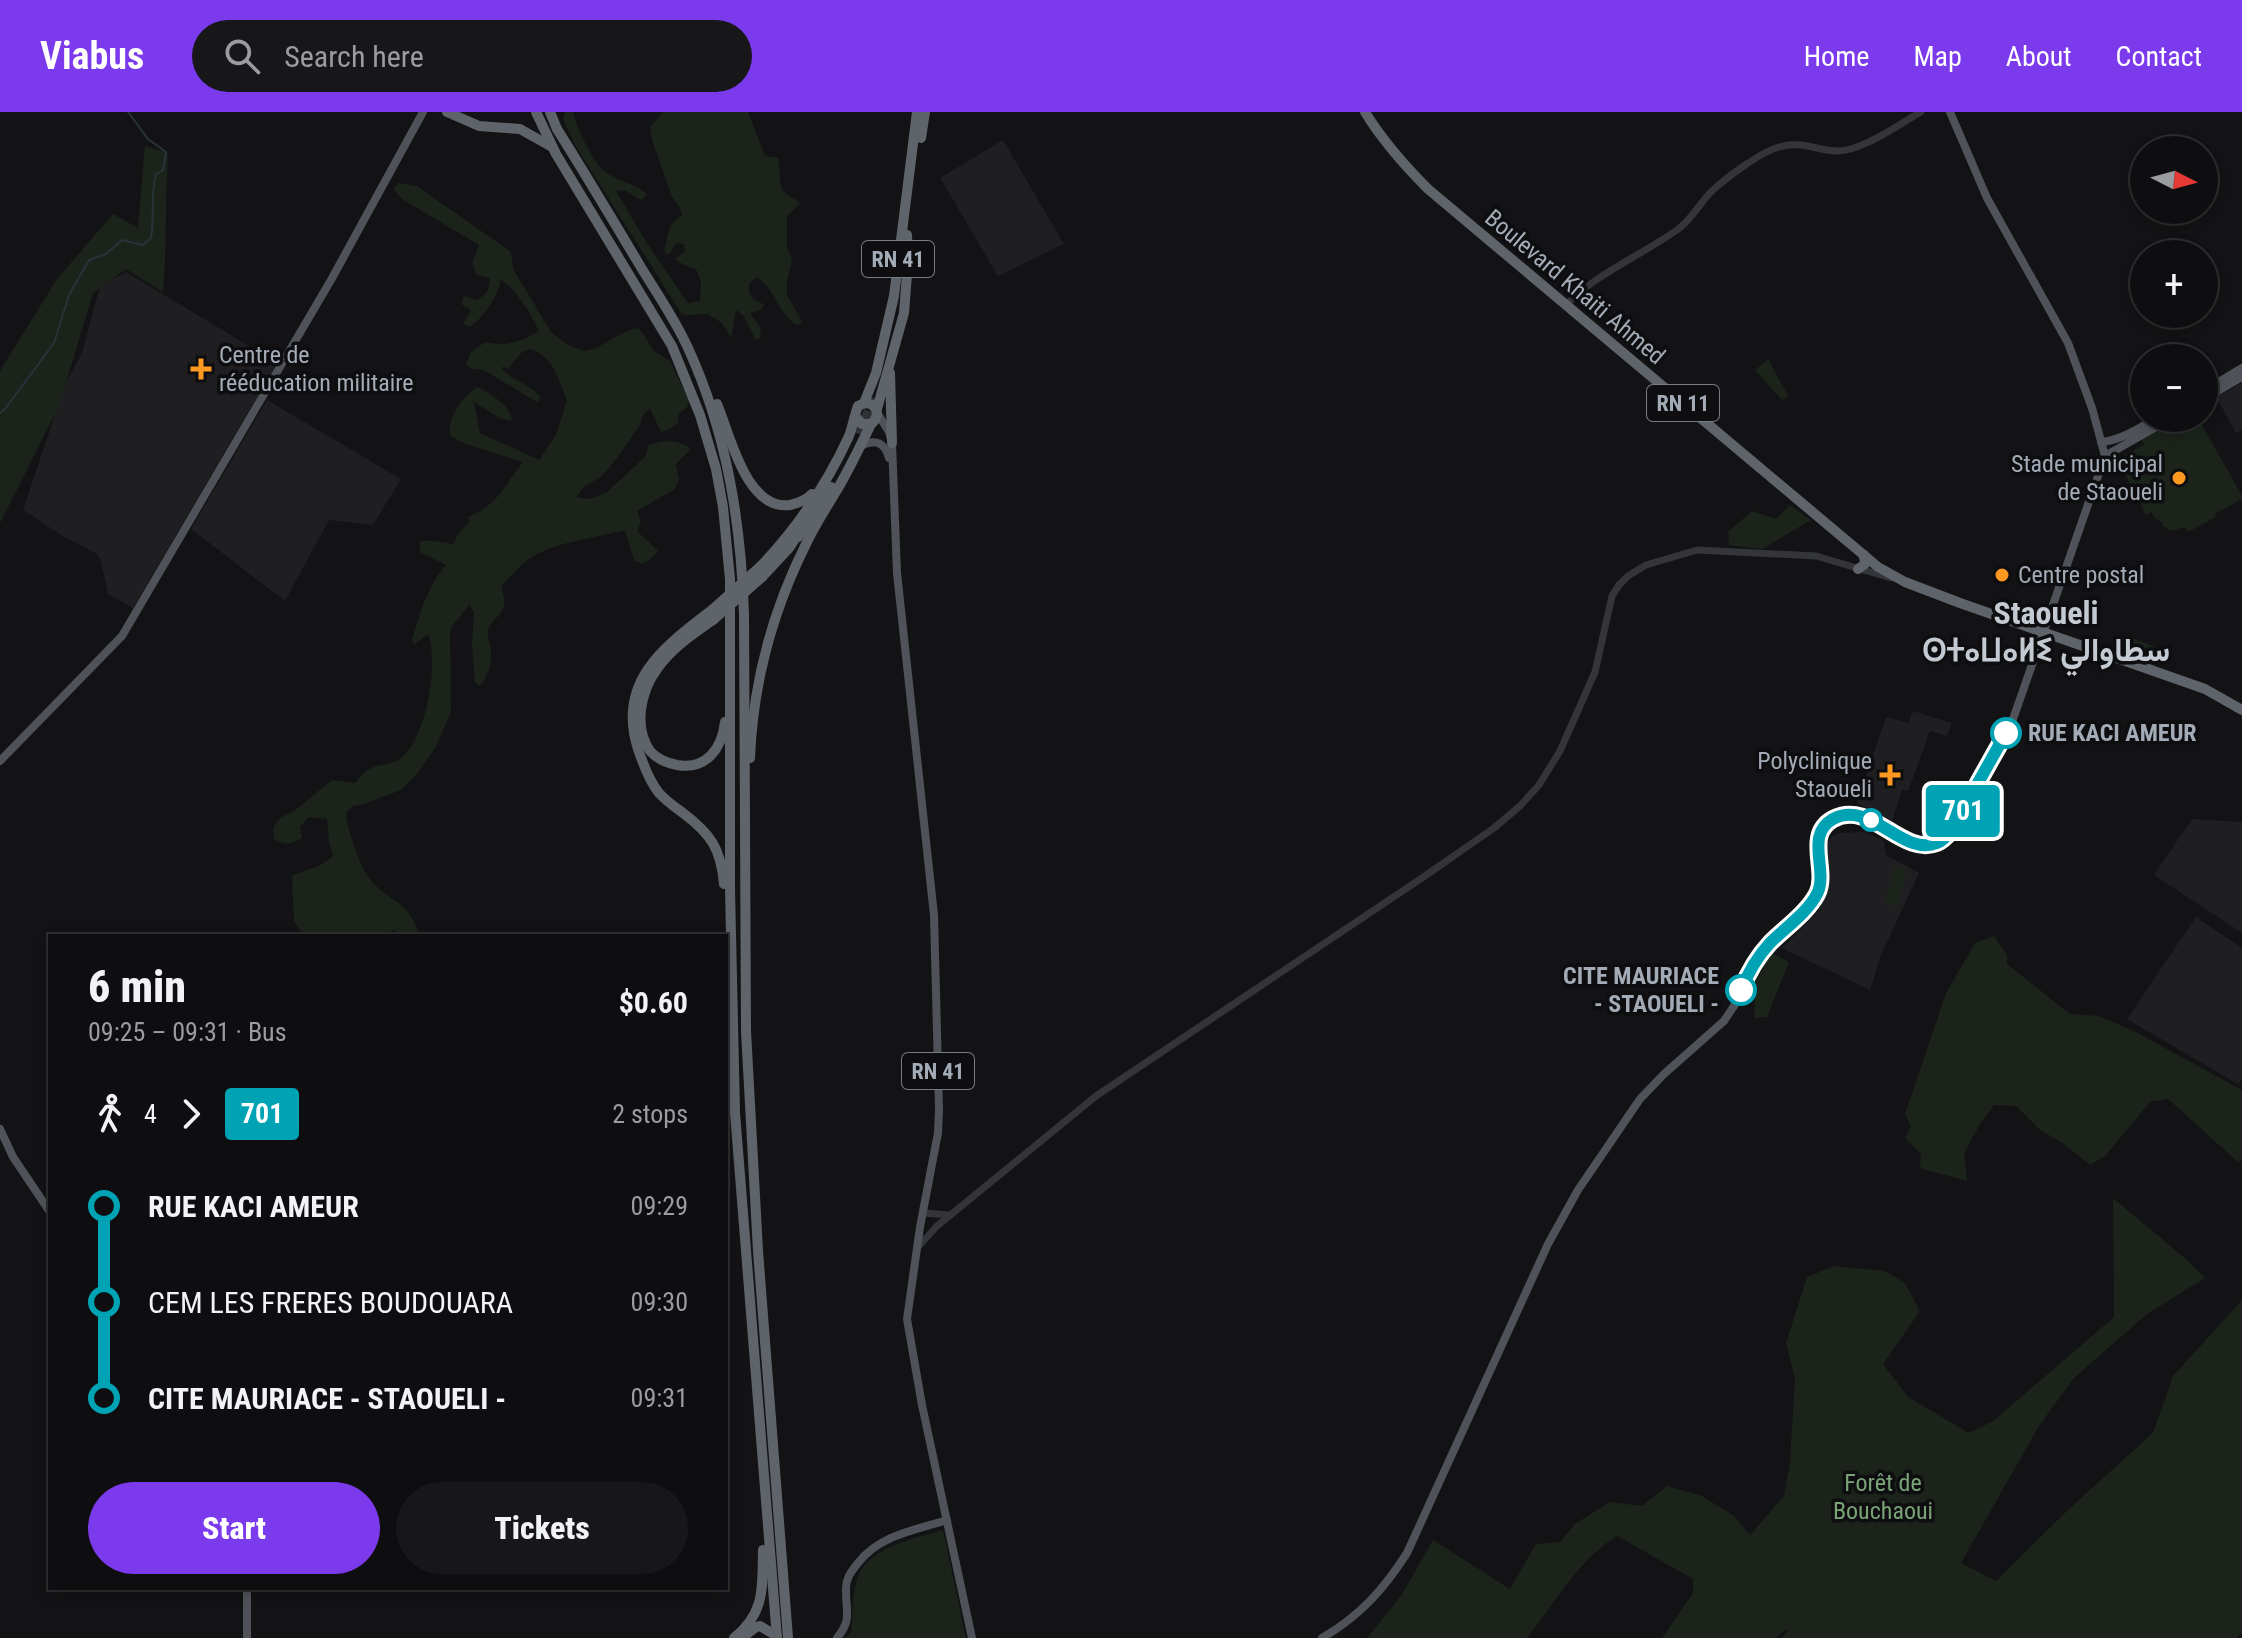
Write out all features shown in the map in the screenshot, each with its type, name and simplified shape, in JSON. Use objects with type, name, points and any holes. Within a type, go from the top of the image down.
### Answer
[{"type":"highway","points":[[447,112],[479,126],[508,127],[525,132],[552,147]]},
{"type":"highway","points":[[550,112],[557,129],[688,347],[710,388],[746,477],[760,496],[775,504],[793,504],[808,498],[826,477]]},
{"type":"highway","name":"RN 41","points":[[869,420],[876,373],[894,296],[917,112]]},
{"type":"highway","name":"RN 41","points":[[869,420],[890,366],[906,303],[907,235],[925,112]]},
{"type":"highway","name":"Boulevard Khaiti Ahmed","points":[[1365,112],[1376,130],[1420,181],[1878,567],[1905,582],[2205,689],[2242,710]]},
{"type":"highway","points":[[525,132],[538,125],[537,114]]},
{"type":"highway","points":[[537,114],[552,147],[672,346],[700,415],[716,469],[723,507],[729,552],[731,628],[730,889],[735,1113],[766,1520],[780,1637]]},
{"type":"highway","points":[[787,585],[869,420],[898,308],[907,235]]},
{"type":"highway","points":[[688,347],[719,432],[742,551],[747,944]]},
{"type":"highway","name":"RN 41","points":[[890,366],[892,443]]},
{"type":"highway","points":[[762,572],[826,477],[855,416],[859,422],[869,420]]},
{"type":"highway","points":[[731,628],[725,722],[720,745],[713,755],[696,765],[667,763],[650,751],[644,738],[640,713],[655,671],[676,647],[789,548],[830,489],[869,420]]},
{"type":"highway","points":[[789,548],[855,432],[869,420]]},
{"type":"highway","points":[[780,1637],[746,1031],[752,726],[765,654],[787,585],[830,489]]},
{"type":"highway","points":[[1858,569],[1865,564],[1864,555]]},
{"type":"highway","points":[[713,615],[674,639],[646,672],[633,702],[632,721],[636,743],[650,779],[660,794],[702,827],[715,844],[723,870],[732,973]]},
{"type":"highway","points":[[734,1638],[754,1617],[759,1605],[766,1520]]},
{"type":"highway","points":[[741,1638],[760,1626],[780,1637]]},
{"type":"main road","points":[[0,761],[122,636],[331,280],[423,112]]},
{"type":"main road","points":[[1322,1638],[1355,1616],[1378,1594],[1407,1553],[1548,1244],[1578,1190],[1640,1099],[1724,1021],[1754,964],[1768,945],[1816,896],[1821,880],[1819,837],[1829,822],[1844,815],[1862,817],[1908,841],[1926,845],[1941,842],[1951,831],[2012,722],[2105,456],[2092,408],[2068,343],[1987,198],[1950,112]]},
{"type":"main road","points":[[2218,383],[2242,368]]},
{"type":"main road","points":[[2218,391],[2242,377]]},
{"type":"main road","points":[[869,420],[889,432],[893,497]]},
{"type":"main road","points":[[869,420],[874,442],[881,443],[886,449],[890,462]]},
{"type":"main road","points":[[869,420],[886,434],[893,497]]},
{"type":"main road","points":[[2101,442],[2113,441],[2132,432]]},
{"type":"main road","points":[[2105,456],[2147,432]]},
{"type":"main road","name":"RN 41","points":[[893,497],[897,573],[934,915],[938,1133],[907,1319],[922,1405],[972,1638]]},
{"type":"main road","points":[[0,1129],[13,1157],[48,1209]]},
{"type":"main road","points":[[837,1638],[848,1618],[848,1577],[867,1551],[885,1540],[947,1520]]},
{"type":"main road","points":[[247,1590],[247,1638]]},
{"type":"street","points":[[1566,305],[1585,287],[1679,229],[1713,190],[1763,153],[1796,143],[1831,151],[1851,149],[1921,112]]},
{"type":"street","points":[[917,1249],[925,1237],[950,1215],[1096,1096],[1494,828],[1520,806],[1539,785],[1560,751],[1595,672],[1612,596],[1628,576],[1646,565],[1697,550],[1816,556],[1905,582]]},
{"type":"street","points":[[923,1213],[950,1215]]},
{"type":"shaded area","points":[[1003,140],[1064,244],[998,276],[940,178]]},
{"type":"shaded area","points":[[126,272],[277,363],[133,608],[108,594],[97,554],[23,510],[66,382],[82,353],[100,286]]},
{"type":"shaded area","points":[[2242,383],[2242,430],[2236,433],[2218,396]]},
{"type":"shaded area","points":[[267,400],[401,479],[373,525],[329,520],[285,601],[191,529]]},
{"type":"shaded area","name":"Polyclinique Staoueli","points":[[1913,711],[1952,723],[1947,736],[1930,731],[1908,791],[1902,790],[1892,821],[1857,803],[1886,717],[1908,723]]},
{"type":"shaded area","points":[[2192,819],[2242,822],[2242,933],[2154,875]]},
{"type":"shaded area","points":[[1865,832],[1884,841],[1886,855],[1919,873],[1881,955],[1870,990],[1782,948],[1822,904],[1827,890],[1827,844],[1832,837],[1840,833]]},
{"type":"shaded area","points":[[2196,917],[2242,948],[2242,1080],[2238,1084],[2127,1019]]},
{"type":"green space","points":[[565,112],[573,112],[586,145],[602,168],[647,194],[641,200],[624,190],[616,191],[688,303],[700,301],[701,282],[696,269],[675,259],[685,251],[684,244],[676,243],[666,255],[664,250],[671,226],[682,216],[672,197],[650,127],[663,112],[748,112],[765,156],[778,158],[783,190],[801,203],[787,216],[787,249],[792,258],[787,295],[802,322],[798,325],[791,321],[768,288],[756,277],[749,285],[750,293],[754,300],[764,304],[761,310],[750,313],[760,327],[761,338],[756,340],[743,315],[736,310],[731,338],[722,323],[708,314],[681,313],[575,145],[563,119]]},
{"type":"green space","points":[[145,146],[168,153],[163,292],[126,269],[93,293],[59,406],[0,523],[0,371],[57,279],[113,214],[138,228]]},
{"type":"green space","points":[[398,183],[417,186],[511,252],[513,269],[551,332],[568,345],[584,351],[594,349],[639,328],[654,351],[670,361],[689,400],[687,408],[679,413],[678,423],[661,432],[650,408],[617,458],[602,476],[584,487],[576,497],[589,499],[606,493],[645,457],[649,445],[671,441],[691,449],[676,464],[679,480],[675,489],[637,511],[641,522],[637,531],[658,551],[652,558],[642,564],[634,560],[625,530],[563,544],[539,553],[502,585],[503,608],[488,631],[490,665],[480,686],[475,683],[472,644],[474,612],[469,605],[450,629],[451,712],[435,748],[401,790],[353,806],[346,813],[364,870],[374,884],[406,910],[419,934],[398,934],[395,930],[388,934],[303,934],[294,921],[292,876],[320,865],[333,855],[327,819],[309,817],[300,827],[302,838],[291,843],[274,839],[273,828],[280,818],[294,811],[332,780],[355,783],[368,770],[396,761],[411,747],[424,716],[432,662],[428,634],[414,645],[412,640],[429,591],[446,565],[420,552],[420,541],[453,544],[469,522],[468,517],[493,501],[523,462],[450,436],[453,415],[461,402],[478,387],[503,404],[512,420],[501,419],[474,402],[480,433],[539,460],[556,435],[567,400],[550,363],[530,349],[522,352],[509,368],[501,367],[537,393],[541,398],[537,402],[484,370],[466,365],[471,352],[485,342],[513,342],[539,331],[519,297],[501,280],[493,300],[480,318],[470,327],[463,324],[471,310],[461,304],[464,296],[475,300],[487,292],[489,286],[490,278],[477,275],[472,264],[479,245],[402,199],[393,189]]},
{"type":"green space","points":[[1768,359],[1788,396],[1782,400],[1755,370]]},
{"type":"green space","name":"Stade municipal de Staoueli","points":[[2156,432],[2206,432],[2242,499],[2188,532],[2185,527],[2170,531],[2151,512],[2146,515],[2117,459],[2144,445],[2142,440]]},
{"type":"green space","points":[[1790,505],[1811,520],[1762,549],[1729,545],[1728,532],[1752,511],[1776,519]]},
{"type":"green space","points":[[2125,635],[2161,649],[2154,667],[2118,653]]},
{"type":"green space","points":[[1894,866],[1907,870],[1898,907],[1885,904]]},
{"type":"green space","points":[[1994,936],[2007,955],[2007,964],[2070,1014],[2099,1016],[2134,1031],[2242,1090],[2242,1159],[2239,1163],[2168,1099],[2150,1102],[2105,1156],[2090,1165],[2040,1130],[2016,1106],[1994,1105],[1964,1153],[1967,1181],[1920,1168],[1921,1154],[1905,1138],[1911,1127],[1905,1114],[1946,993],[1975,943]]},
{"type":"green space","points":[[1772,953],[1789,962],[1767,1017],[1754,1018],[1756,981]]},
{"type":"green space","name":"Forêt de Bouchaoui","points":[[2113,1198],[2205,1278],[2147,1314],[2073,1379],[2039,1426],[1961,1563],[1996,1581],[2153,1433],[2173,1376],[2242,1300],[2242,1632],[2237,1638],[1781,1638],[1789,1629],[1776,1638],[1662,1638],[1693,1593],[1693,1579],[1617,1536],[1578,1570],[1527,1638],[1367,1638],[1401,1596],[1433,1540],[1510,1589],[1536,1544],[1560,1542],[1575,1524],[1610,1502],[1642,1506],[1667,1486],[1702,1496],[1734,1516],[1750,1535],[1784,1496],[1790,1462],[1795,1379],[1786,1343],[1807,1277],[1834,1266],[1885,1271],[1905,1283],[1920,1311],[1883,1364],[1908,1397],[1969,1433],[1993,1421],[2114,1317]]},
{"type":"green space","points":[[943,1530],[966,1638],[845,1638],[851,1633],[856,1583],[869,1561],[891,1546]]},
{"type":"waterway","points":[[0,413],[54,343],[69,295],[89,260],[106,254],[122,240],[143,245],[151,238],[154,182],[156,174],[163,170],[166,152],[148,139],[128,112]]},
{"type":"tunnel","points":[[859,434],[874,398]]},
{"type":"bus line","name":"701","points":[[1741,990],[1768,945],[1816,896],[1821,880],[1819,837],[1829,822],[1844,815],[1862,817],[1908,841],[1926,845],[1941,842],[1978,786],[2006,733]]},
{"type":"place","name":"Centre de rééducation militaire","points":[[201,369]]},
{"type":"place","name":"Stade municipal de Staoueli","points":[[2179,478]]},
{"type":"place","name":"Centre postal","points":[[2002,575]]},
{"type":"place","name":"RUE KACI AMEUR","points":[[2006,733]]},
{"type":"place","name":"Polyclinique Staoueli","points":[[1890,775]]},
{"type":"place","name":"CITE MAURIACE - STAOUELI -","points":[[1741,990]]},
{"type":"district","name":"Staoueli ⵙⵜⴰⵡⴰⵍⵉ سطاوالي","points":[[2046,632]]}]
